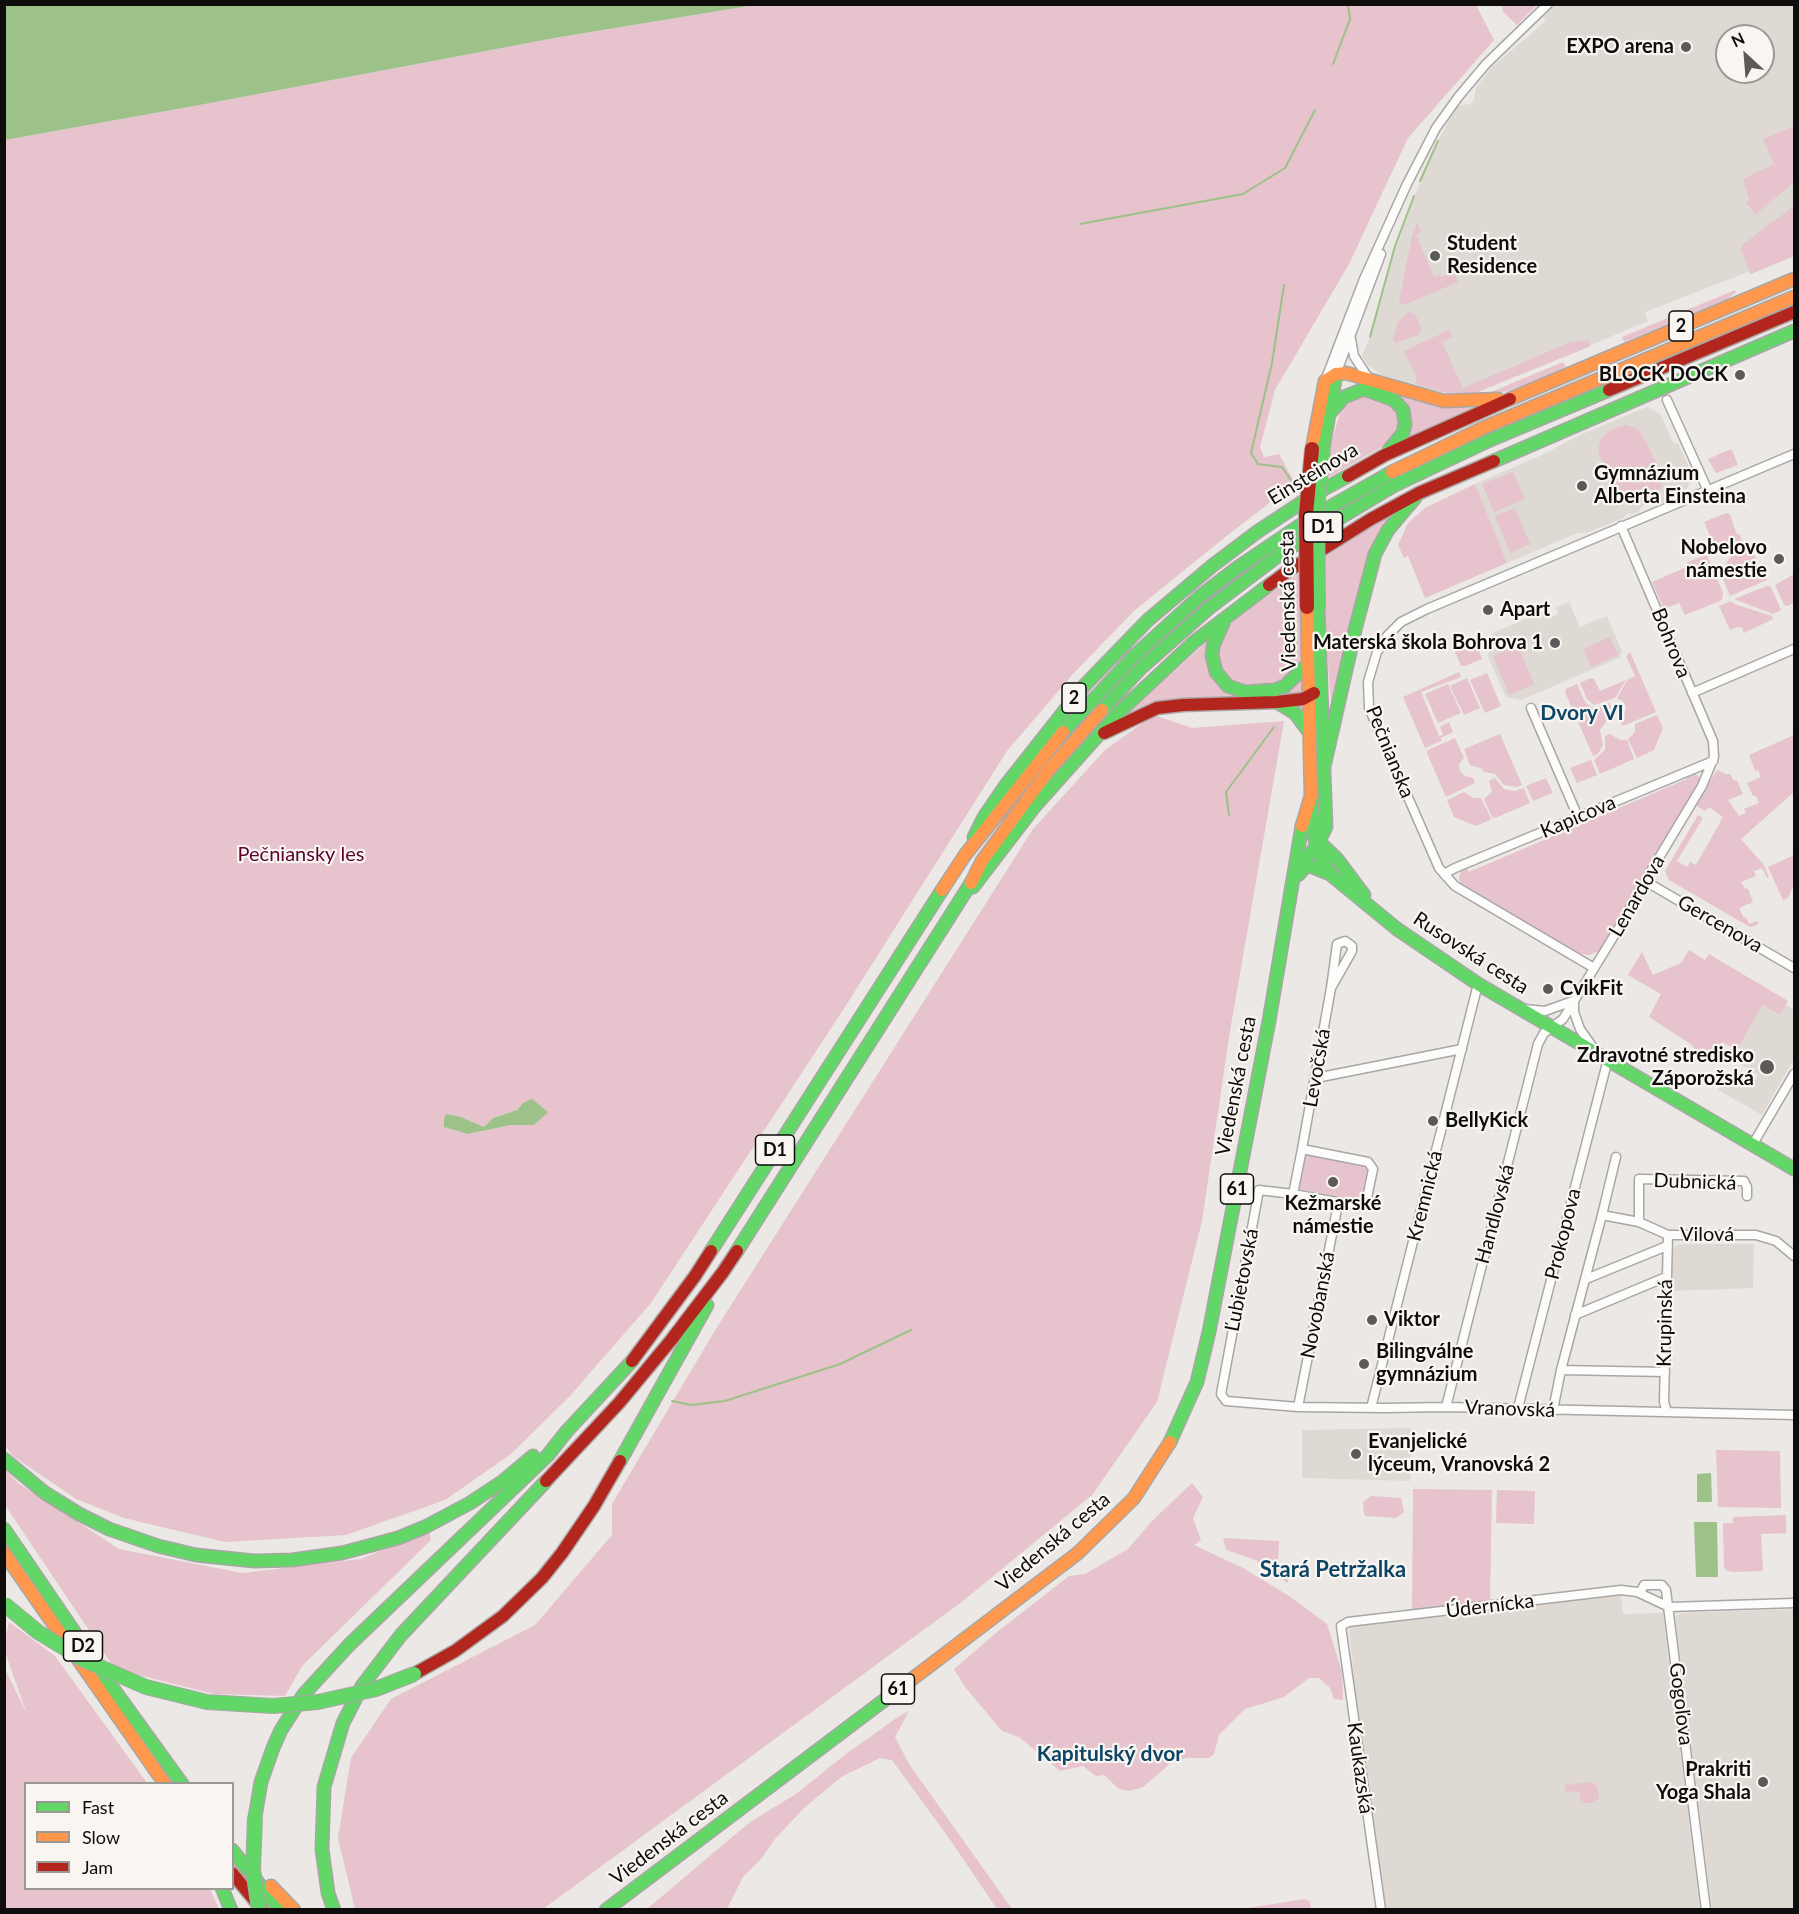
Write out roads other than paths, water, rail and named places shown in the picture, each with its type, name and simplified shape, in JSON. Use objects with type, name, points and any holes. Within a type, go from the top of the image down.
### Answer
[{"type":"main road","name":"Einsteinova","points":[[965,855],[984,817],[1084,685],[1148,620],[1212,566],[1257,532],[1313,495],[1384,454],[1794,279]]},
{"type":"main road","name":"D1","points":[[567,1431],[620,1376],[647,1343],[688,1285],[965,855],[1068,726],[1133,657],[1199,597],[1275,541],[1348,495],[1483,428],[1794,297]]},
{"type":"main road","name":"D1","points":[[723,1272],[966,895],[982,861],[1026,799],[1077,735],[1142,667],[1184,629],[1283,552],[1354,508],[1438,464],[1794,312]]},
{"type":"main road","name":"2","points":[[966,895],[991,866],[1035,806],[1094,738],[1161,673],[1227,616],[1318,551],[1419,493],[1794,331]]},
{"type":"main road","name":"2","points":[[1330,373],[1343,381],[1366,384],[1394,400],[1404,414],[1406,421],[1402,433],[1384,454]]},
{"type":"main road","name":"Viedenská cesta","points":[[1318,449],[1329,414],[1330,373]]},
{"type":"main road","name":"Viedenská cesta","points":[[1326,828],[1320,683],[1306,514],[1330,373]]},
{"type":"main road","points":[[1329,414],[1344,397],[1366,384],[1453,402],[1509,399]]},
{"type":"main road","name":"2","points":[[1323,771],[1375,554],[1392,525],[1419,493]]},
{"type":"main road","name":"Viedenská cesta","points":[[606,1910],[1078,1552],[1120,1513],[1147,1480],[1168,1446],[1197,1382],[1209,1332],[1304,818],[1311,796],[1308,664],[1313,607]]},
{"type":"main road","points":[[1227,616],[1216,638],[1212,655],[1216,672],[1228,686],[1245,692],[1275,690],[1285,686],[1308,664]]},
{"type":"main road","points":[[1309,697],[1320,683]]},
{"type":"main road","name":"2","points":[[1094,738],[1157,708],[1277,702],[1309,697]]},
{"type":"main road","points":[[1277,702],[1295,713],[1310,732]]},
{"type":"main road","name":"Rusovská cesta","points":[[1311,796],[1316,842],[1330,874],[1414,941],[1478,984],[1794,1169]]},
{"type":"main road","points":[[1326,828],[1316,842],[1304,842],[1296,869],[1310,866],[1330,874]]},
{"type":"main road","name":"Rusovská cesta","points":[[1326,828],[1337,860]]},
{"type":"main road","name":"Rusovská cesta","points":[[1316,842],[1337,860],[1378,913]]},
{"type":"main road","points":[[4,1604],[45,1636],[93,1665],[146,1687],[207,1702],[273,1706],[318,1702],[357,1694],[414,1674],[455,1651],[503,1616],[536,1585],[562,1553],[594,1506],[723,1272]]},
{"type":"main road","points":[[334,1910],[328,1893],[322,1850],[324,1787],[343,1723],[362,1686],[401,1635],[636,1384],[723,1272]]},
{"type":"main road","points":[[4,1459],[45,1493],[79,1514],[130,1537],[186,1552],[225,1559],[292,1560],[355,1551],[425,1527],[481,1496],[567,1431]]},
{"type":"main road","points":[[261,1910],[253,1869],[255,1817],[261,1782],[273,1748],[293,1711],[316,1679],[358,1636],[548,1455],[567,1431]]},
{"type":"main road","name":"D2","points":[[4,1529],[109,1683],[181,1782]]},
{"type":"main road","name":"D2","points":[[4,1553],[164,1782]]},
{"type":"main road","points":[[236,1855],[280,1910]]},
{"type":"main road","points":[[236,1855],[275,1889],[294,1910]]},
{"type":"main road","points":[[234,1876],[261,1910]]},
{"type":"main road","points":[[223,1890],[231,1910]]},
{"type":"street","name":"Viedenská cesta","points":[[1330,373],[1364,279],[1407,184],[1436,128],[1486,64],[1548,4]]},
{"type":"street","name":"Viedenská cesta","points":[[1330,373],[1350,336],[1376,270],[1390,223]]},
{"type":"street","points":[[1350,336],[1354,356],[1366,384]]},
{"type":"street","points":[[1667,400],[1708,491]]},
{"type":"street","name":"Pečnianska","points":[[1594,968],[1455,886],[1438,868],[1372,716],[1368,682],[1377,652],[1387,636],[1401,622],[1794,454]]},
{"type":"street","name":"Bohrova","points":[[1622,526],[1713,741],[1713,761]]},
{"type":"street","points":[[1692,693],[1794,649]]},
{"type":"street","points":[[1531,708],[1578,817]]},
{"type":"street","name":"Kapicova","points":[[1444,874],[1713,761]]},
{"type":"street","name":"Lenardova","points":[[1553,1026],[1563,1019],[1620,926],[1702,786],[1713,761]]},
{"type":"street","name":"Gercenova","points":[[1645,881],[1794,968]]},
{"type":"street","name":"Levočská","points":[[1302,1149],[1316,1078],[1337,944],[1345,941],[1352,946],[1352,951],[1331,988]]},
{"type":"street","name":"Kremnická","points":[[1371,1408],[1478,984]]},
{"type":"street","points":[[1519,1008],[1545,1011],[1574,1001],[1574,1012],[1580,1029],[1602,1055]]},
{"type":"street","name":"Handlovská","points":[[1446,1407],[1538,1044],[1544,1033],[1553,1026]]},
{"type":"street","points":[[1316,1078],[1462,1048]]},
{"type":"street","name":"Prokopova","points":[[1518,1408],[1602,1055]]},
{"type":"street","points":[[1753,1144],[1794,1074]]},
{"type":"street","points":[[1302,1149],[1368,1162],[1373,1169],[1366,1203],[1359,1206],[1293,1194],[1302,1149]]},
{"type":"street","points":[[1553,1410],[1561,1370],[1616,1157]]},
{"type":"street","name":"Dubnická","points":[[1639,1222],[1639,1179],[1744,1181],[1747,1196]]},
{"type":"street","name":"Ľubietovská","points":[[1227,1401],[1221,1394],[1259,1190],[1293,1194]]},
{"type":"street","name":"Novobanská","points":[[1298,1407],[1338,1203]]},
{"type":"street","name":"Vilová","points":[[1602,1215],[1639,1222],[1668,1235],[1756,1235],[1776,1241],[1794,1256]]},
{"type":"street","name":"Krupinská","points":[[1666,1412],[1664,1402],[1668,1235]]},
{"type":"street","points":[[1586,1279],[1667,1246]]},
{"type":"street","points":[[1575,1315],[1666,1277]]},
{"type":"street","points":[[1561,1370],[1665,1371]]},
{"type":"street","name":"Vranovská","points":[[1227,1401],[1298,1407],[1518,1408],[1794,1415]]},
{"type":"street","name":"Údernícka","points":[[1640,1593],[1644,1585],[1662,1585],[1666,1590],[1669,1606]]},
{"type":"street","name":"Údernícka","points":[[1341,1626],[1348,1622],[1621,1590],[1640,1593],[1669,1606],[1794,1603]]},
{"type":"street","name":"Gogoľova","points":[[1669,1606],[1706,1910]]},
{"type":"street","name":"Kaukazská","points":[[1341,1626],[1381,1910]]},
{"type":"waterway","points":[[1333,64],[1350,19],[1348,4]]},
{"type":"waterway","points":[[1080,224],[1243,194],[1285,168],[1315,110]]},
{"type":"waterway","points":[[1420,181],[1438,141]]},
{"type":"waterway","points":[[1370,337],[1395,246],[1414,196]]},
{"type":"waterway","points":[[1284,285],[1272,363],[1251,453],[1258,464],[1282,467],[1292,482]]},
{"type":"waterway","points":[[1229,815],[1226,792],[1274,727]]},
{"type":"waterway","points":[[672,1401],[691,1405],[725,1401],[840,1364],[911,1330]]},
{"type":"place","name":"EXPO arena","points":[[1686,47]]},
{"type":"place","name":"Student Residence","points":[[1435,256]]},
{"type":"place","name":"BLOCK DOCK","points":[[1740,375]]},
{"type":"place","name":"Gymnázium Alberta Einsteina","points":[[1582,486]]},
{"type":"place","name":"Nobelovo námestie","points":[[1779,559]]},
{"type":"place","name":"Apart","points":[[1488,610]]},
{"type":"place","name":"Materská škola Bohrova 1","points":[[1555,643]]},
{"type":"place","name":"CvikFit","points":[[1548,989]]},
{"type":"place","name":"Zdravotné stredisko Záporožská","points":[[1767,1067]]},
{"type":"place","name":"BellyKick","points":[[1433,1121]]},
{"type":"place","name":"Kežmarské námestie","points":[[1333,1182]]},
{"type":"place","name":"Viktor","points":[[1372,1320]]},
{"type":"place","name":"Bilingválne gymnázium","points":[[1364,1364]]},
{"type":"place","name":"Evanjelické lýceum, Vranovská 2","points":[[1356,1454]]},
{"type":"place","name":"Prakriti Yoga Shala","points":[[1763,1782]]},
{"type":"district","name":"Dvory VI","points":[[1582,713]]},
{"type":"district","name":"Stará Petržalka","points":[[1333,1570]]},
{"type":"district","name":"Kapitulský dvor","points":[[1110,1754]]},
{"type":"park label","name":"Pečniansky les","points":[[301,855]]}]
